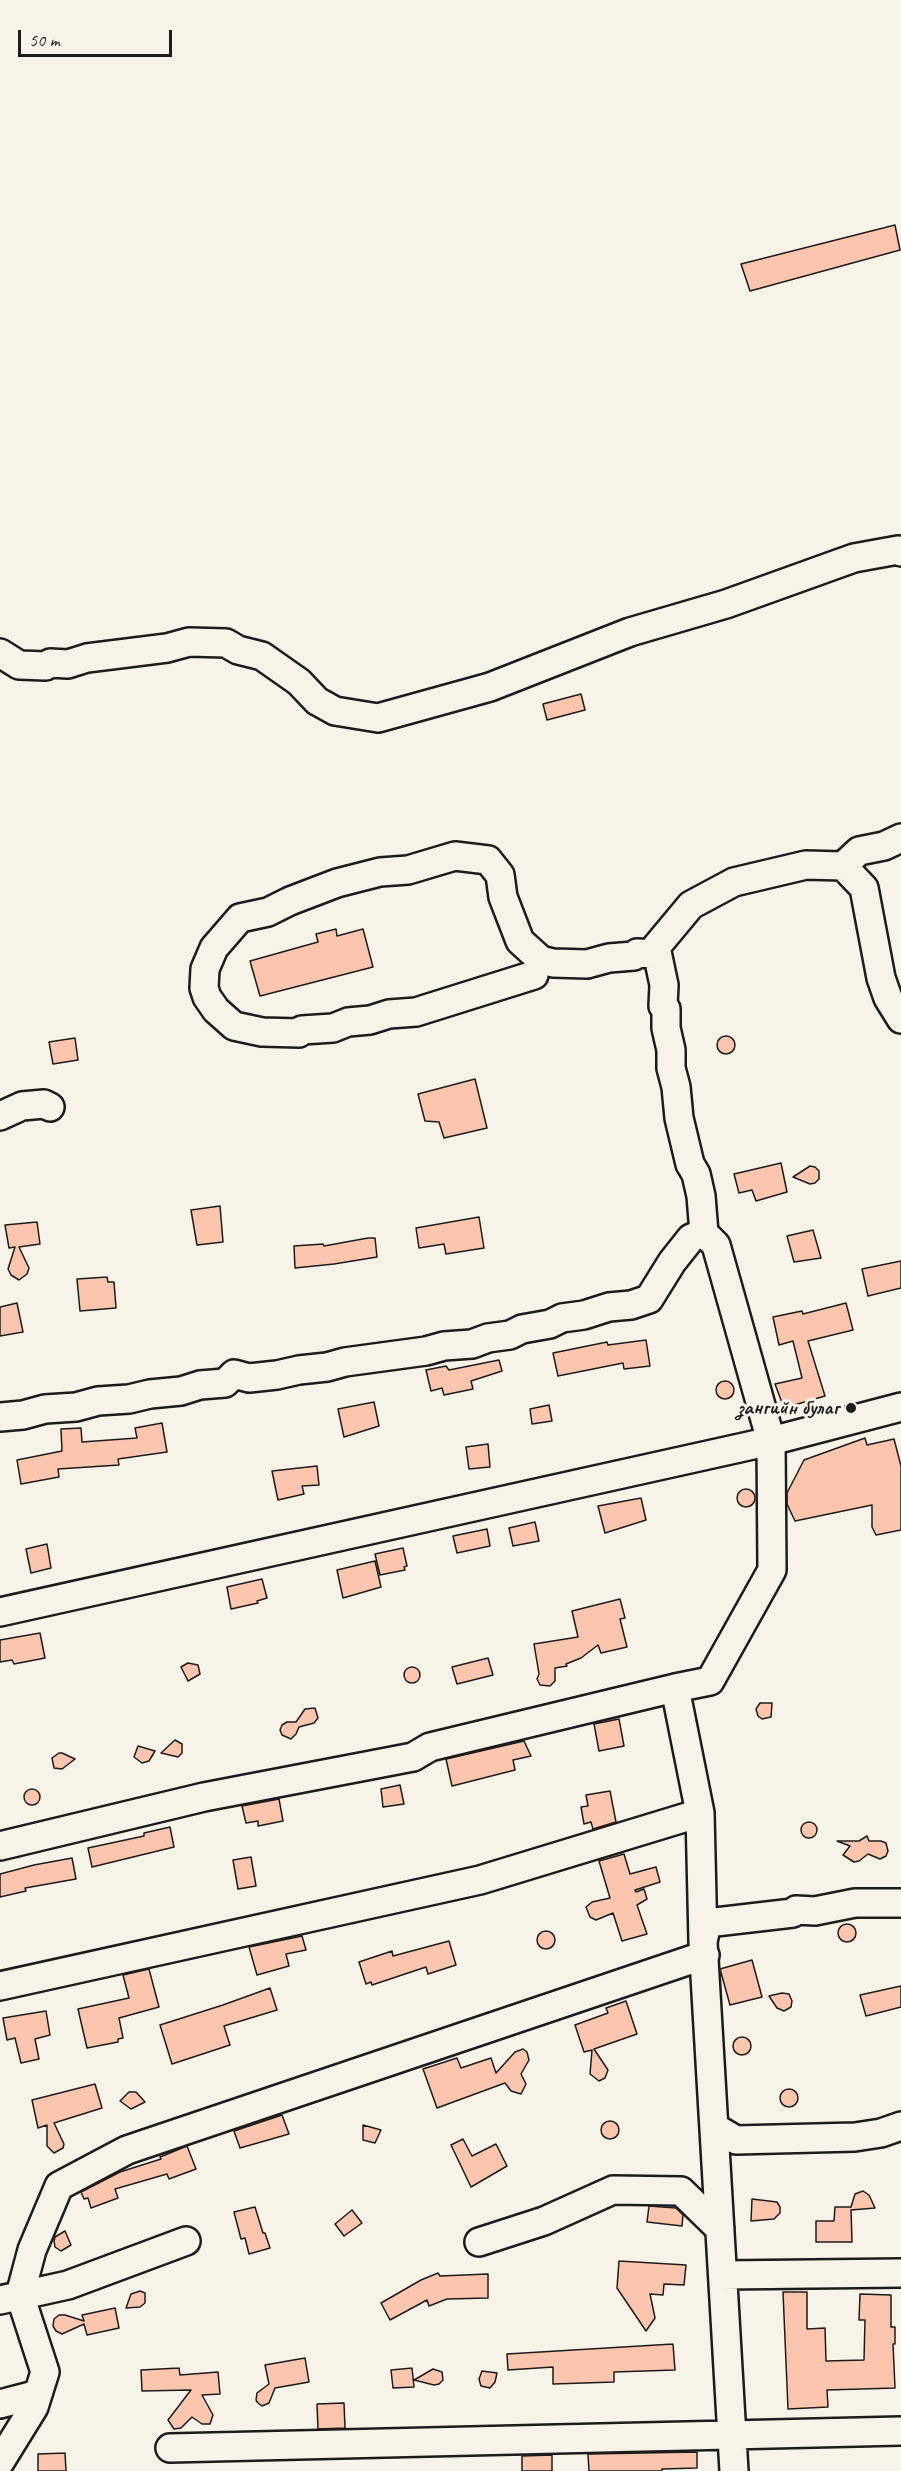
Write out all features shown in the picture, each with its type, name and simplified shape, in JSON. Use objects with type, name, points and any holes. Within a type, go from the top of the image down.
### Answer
[{"type":"street","points":[[0,653],[19,665],[46,666],[50,663],[68,664],[87,658],[167,648],[189,642],[226,643],[238,650],[262,656],[299,682],[317,701],[335,711],[378,718],[490,687],[630,632],[655,627],[702,609],[726,604],[854,558],[898,550],[901,552]]},
{"type":"street","points":[[0,1846],[204,1797],[413,1757],[430,1747],[711,1681],[772,1570],[771,1441],[716,1245],[704,1233],[701,1196],[696,1174],[690,1164],[679,1118],[676,1087],[671,1068],[671,1050],[666,1028],[666,1010],[663,1006],[664,985],[656,947],[691,905],[734,882],[806,865],[843,866],[859,851],[884,846],[901,838]]},
{"type":"street","points":[[534,975],[463,998],[438,1003],[416,1012],[389,1014],[370,1020],[348,1022],[333,1028],[302,1030],[299,1033],[262,1032],[234,1026],[216,1010],[204,988],[205,969],[214,948],[240,918],[268,912],[337,883],[380,872],[408,870],[454,856],[473,856],[488,860],[500,875],[503,897],[520,941],[541,960],[553,963],[587,964],[609,958],[634,956],[637,953],[656,954]]},
{"type":"street","points":[[843,866],[864,888],[881,978],[888,998],[901,1019]]},
{"type":"street","points":[[0,1116],[22,1106],[44,1104],[50,1107]]},
{"type":"street","points":[[0,1417],[225,1383],[234,1374],[249,1377],[277,1375],[345,1362],[426,1352],[444,1346],[472,1344],[488,1338],[510,1335],[522,1329],[550,1324],[562,1318],[584,1316],[609,1307],[631,1305],[649,1299],[672,1262],[691,1238],[704,1233]]},
{"type":"street","points":[[0,1612],[771,1441],[901,1407]]},
{"type":"street","points":[[675,1688],[700,1814],[704,1948],[734,2471]]},
{"type":"street","points":[[0,1986],[480,1880],[700,1814]]},
{"type":"street","points":[[704,1948],[707,1923],[793,1913],[796,1910],[815,1911],[855,1903],[901,1903]]},
{"type":"street","points":[[0,2462],[34,2407],[45,2372],[10,2298],[59,2186],[127,2150],[704,1948]]},
{"type":"street","points":[[714,2127],[736,2140],[855,2137],[881,2133],[901,2126]]},
{"type":"street","points":[[479,2242],[544,2221],[613,2190],[681,2191],[720,2229]]},
{"type":"street","points":[[10,2298],[68,2285],[186,2241]]},
{"type":"street","points":[[723,2276],[901,2273]]},
{"type":"street","points":[[0,2404],[38,2394]]},
{"type":"street","points":[[170,2448],[901,2431]]},
{"type":"building","points":[[895,225],[900,250],[750,291],[741,264]]},
{"type":"building","points":[[581,694],[585,710],[547,720],[543,704]]},
{"type":"building","points":[[336,929],[337,936],[363,929],[373,967],[260,996],[250,961],[318,942],[316,934]]},
{"type":"building","points":[[726,1036],[732,1039],[735,1045],[732,1051],[726,1054],[720,1051],[717,1045],[720,1039]]},
{"type":"building","points":[[75,1038],[78,1060],[53,1064],[49,1042]]},
{"type":"building","points":[[475,1079],[487,1128],[444,1138],[439,1122],[425,1121],[418,1094]]},
{"type":"building","points":[[781,1163],[787,1192],[756,1201],[752,1190],[739,1193],[734,1174]]},
{"type":"building","points":[[810,1166],[819,1171],[819,1179],[815,1183],[810,1184],[793,1177]]},
{"type":"building","points":[[220,1206],[223,1242],[197,1245],[191,1210]]},
{"type":"building","points":[[479,1217],[484,1248],[446,1254],[444,1244],[419,1248],[416,1228]]},
{"type":"building","points":[[37,1222],[40,1244],[19,1247],[29,1268],[27,1274],[19,1280],[11,1275],[8,1269],[15,1247],[9,1248],[5,1225]]},
{"type":"building","points":[[813,1230],[821,1258],[794,1262],[787,1236]]},
{"type":"building","points":[[375,1238],[377,1257],[295,1268],[294,1246],[323,1244],[324,1246]]},
{"type":"building","points":[[901,1261],[901,1288],[868,1296],[862,1269]]},
{"type":"building","points":[[107,1277],[108,1282],[114,1282],[116,1308],[80,1311],[77,1279]]},
{"type":"building","points":[[17,1303],[23,1332],[0,1336],[0,1307]]},
{"type":"building","points":[[846,1303],[853,1330],[808,1341],[825,1396],[784,1408],[775,1384],[802,1378],[793,1341],[779,1345],[773,1317],[802,1311],[803,1314]]},
{"type":"building","points":[[646,1340],[650,1366],[624,1369],[623,1363],[558,1376],[553,1353],[607,1342],[608,1345]]},
{"type":"building","points":[[499,1360],[502,1371],[471,1381],[473,1389],[444,1395],[442,1388],[431,1391],[426,1370],[446,1366],[449,1370]]},
{"type":"building","points":[[725,1381],[731,1384],[734,1390],[731,1396],[725,1399],[719,1396],[716,1390],[719,1384]]},
{"type":"building","points":[[374,1402],[379,1426],[344,1437],[338,1409]]},
{"type":"building","points":[[549,1405],[552,1421],[532,1424],[530,1409]]},
{"type":"building","points":[[162,1423],[167,1452],[118,1459],[119,1465],[58,1469],[59,1477],[21,1484],[17,1460],[62,1451],[61,1429],[81,1428],[82,1442],[137,1438],[135,1428]]},
{"type":"building","points":[[865,1438],[867,1445],[894,1439],[901,1466],[901,1530],[876,1535],[872,1527],[872,1505],[795,1521],[787,1504],[787,1493],[804,1460]]},
{"type":"building","points":[[488,1444],[490,1467],[469,1469],[466,1447]]},
{"type":"building","points":[[317,1466],[319,1485],[302,1486],[304,1494],[278,1500],[272,1471]]},
{"type":"building","points":[[746,1489],[752,1492],[755,1498],[752,1504],[746,1507],[740,1504],[737,1498],[740,1492]]},
{"type":"building","points":[[641,1498],[646,1520],[605,1533],[598,1506]]},
{"type":"building","points":[[535,1522],[539,1541],[513,1546],[509,1528]]},
{"type":"building","points":[[487,1529],[490,1546],[457,1553],[453,1536]]},
{"type":"building","points":[[47,1544],[51,1568],[31,1573],[26,1549]]},
{"type":"building","points":[[403,1548],[407,1566],[404,1567],[405,1570],[380,1575],[375,1554]]},
{"type":"building","points":[[375,1561],[381,1587],[343,1598],[337,1570]]},
{"type":"building","points":[[262,1579],[267,1598],[257,1601],[258,1603],[231,1609],[227,1587]]},
{"type":"building","points":[[620,1599],[625,1618],[620,1619],[627,1647],[601,1653],[598,1645],[581,1658],[566,1664],[567,1666],[555,1668],[555,1681],[550,1686],[540,1685],[537,1679],[539,1674],[534,1644],[578,1637],[572,1611]]},
{"type":"building","points":[[40,1633],[45,1658],[14,1664],[12,1660],[0,1662],[0,1640]]},
{"type":"building","points":[[488,1658],[493,1675],[457,1684],[452,1667]]},
{"type":"building","points":[[188,1663],[198,1665],[200,1674],[188,1681],[181,1667]]},
{"type":"building","points":[[409,1667],[415,1667],[420,1675],[418,1681],[409,1683],[404,1678],[404,1672]]},
{"type":"building","points":[[760,1703],[772,1703],[771,1717],[762,1719],[758,1716],[756,1709]]},
{"type":"building","points":[[315,1708],[318,1718],[314,1723],[299,1727],[291,1739],[282,1735],[280,1730],[282,1725],[287,1722],[296,1722],[305,1709]]},
{"type":"building","points":[[619,1719],[624,1746],[599,1751],[594,1724]]},
{"type":"building","points":[[175,1740],[182,1744],[182,1753],[178,1757],[161,1753]]},
{"type":"building","points":[[524,1741],[531,1756],[513,1760],[515,1770],[452,1786],[446,1759]]},
{"type":"building","points":[[138,1746],[155,1751],[149,1761],[142,1763],[134,1757]]},
{"type":"building","points":[[59,1753],[75,1759],[62,1769],[54,1768],[52,1758]]},
{"type":"building","points":[[400,1785],[404,1804],[383,1807],[381,1789]]},
{"type":"building","points":[[32,1789],[38,1791],[40,1797],[38,1803],[32,1805],[26,1803],[24,1797],[26,1791]]},
{"type":"building","points":[[610,1791],[616,1822],[593,1829],[591,1822],[584,1824],[581,1807],[588,1806],[586,1795]]},
{"type":"building","points":[[279,1799],[283,1821],[258,1826],[258,1821],[246,1823],[242,1806]]},
{"type":"building","points":[[806,1822],[812,1822],[817,1830],[815,1836],[806,1838],[801,1833],[801,1827]]},
{"type":"building","points":[[170,1827],[174,1847],[92,1867],[88,1848],[144,1836],[144,1833]]},
{"type":"building","points":[[867,1836],[869,1841],[886,1843],[888,1851],[886,1856],[880,1859],[868,1854],[854,1862],[843,1855],[850,1846],[837,1841],[859,1841]]},
{"type":"building","points":[[624,1854],[630,1874],[656,1867],[660,1882],[635,1890],[636,1892],[644,1889],[647,1899],[637,1905],[647,1934],[622,1941],[613,1913],[596,1920],[590,1917],[586,1907],[592,1902],[610,1898],[599,1861]]},
{"type":"building","points":[[251,1857],[256,1886],[238,1889],[233,1860]]},
{"type":"building","points":[[72,1858],[76,1879],[25,1888],[26,1891],[0,1897],[0,1874]]},
{"type":"building","points":[[847,1924],[853,1927],[856,1933],[853,1939],[847,1942],[841,1939],[838,1933],[841,1927]]},
{"type":"building","points":[[546,1931],[552,1934],[555,1940],[552,1946],[546,1949],[540,1946],[537,1940],[540,1934]]},
{"type":"building","points":[[302,1936],[306,1950],[286,1954],[289,1966],[257,1975],[249,1947]]},
{"type":"building","points":[[449,1941],[456,1965],[428,1974],[426,1967],[372,1985],[371,1982],[366,1984],[359,1962],[392,1951],[393,1956]]},
{"type":"building","points":[[752,1960],[762,1997],[730,2005],[720,1969]]},
{"type":"building","points":[[149,1969],[159,2007],[119,2018],[123,2038],[118,2039],[118,2042],[87,2048],[78,2009],[129,1998],[123,1975]]},
{"type":"building","points":[[901,1986],[901,2007],[866,2016],[860,1995]]},
{"type":"building","points":[[270,1988],[277,2010],[224,2026],[230,2045],[172,2064],[160,2025]]},
{"type":"building","points":[[789,1994],[792,2001],[791,2007],[784,2011],[777,2008],[769,1996]]},
{"type":"building","points":[[626,2001],[637,2034],[594,2049],[608,2070],[605,2078],[599,2081],[590,2074],[592,2050],[584,2052],[575,2025],[608,2013],[606,2008]]},
{"type":"building","points":[[46,2011],[50,2035],[35,2039],[39,2059],[21,2063],[15,2038],[7,2040],[3,2018]]},
{"type":"building","points":[[742,2037],[748,2040],[751,2046],[748,2052],[742,2055],[736,2052],[733,2046],[736,2040]]},
{"type":"building","points":[[523,2049],[527,2052],[529,2060],[521,2074],[526,2084],[521,2094],[511,2091],[505,2083],[437,2108],[423,2069],[457,2058],[461,2068],[491,2058],[496,2073],[515,2052]]},
{"type":"building","points":[[95,2084],[102,2108],[54,2123],[64,2144],[63,2148],[54,2153],[47,2146],[47,2125],[38,2128],[32,2100]]},
{"type":"building","points":[[789,2089],[795,2092],[798,2098],[795,2104],[789,2107],[783,2104],[780,2098],[783,2092]]},
{"type":"building","points":[[129,2092],[136,2092],[145,2102],[131,2109],[120,2101]]},
{"type":"building","points":[[282,2115],[289,2134],[240,2148],[234,2131]]},
{"type":"building","points":[[610,2121],[616,2124],[619,2130],[616,2136],[610,2139],[604,2136],[601,2130],[604,2124]]},
{"type":"building","points":[[363,2125],[381,2130],[375,2143],[363,2140]]},
{"type":"building","points":[[463,2139],[472,2156],[496,2144],[507,2166],[471,2187],[451,2145]]},
{"type":"building","points":[[187,2146],[196,2169],[169,2179],[167,2174],[115,2189],[118,2198],[91,2208],[88,2198],[84,2199],[81,2192],[120,2172],[161,2159],[160,2157]]},
{"type":"building","points":[[863,2191],[869,2195],[875,2208],[851,2210],[852,2242],[816,2242],[816,2221],[834,2221],[835,2207],[851,2207],[855,2194]]},
{"type":"building","points":[[752,2199],[777,2202],[780,2213],[774,2219],[751,2221]]},
{"type":"building","points":[[649,2206],[676,2208],[683,2215],[682,2226],[647,2222]]},
{"type":"building","points":[[255,2207],[270,2248],[249,2254],[245,2238],[241,2239],[234,2212]]},
{"type":"building","points":[[352,2210],[362,2223],[344,2236],[335,2224]]},
{"type":"building","points":[[65,2231],[71,2245],[61,2251],[55,2247],[54,2241],[55,2237]]},
{"type":"building","points":[[619,2261],[686,2265],[684,2285],[664,2284],[663,2295],[650,2294],[655,2318],[646,2331],[617,2288]]},
{"type":"building","points":[[438,2273],[440,2276],[488,2274],[488,2298],[447,2299],[429,2306],[427,2300],[390,2320],[381,2303]]},
{"type":"building","points":[[140,2291],[145,2293],[145,2303],[140,2307],[126,2308],[131,2294]]},
{"type":"building","points":[[783,2292],[807,2292],[807,2329],[825,2328],[826,2361],[864,2360],[865,2320],[859,2320],[860,2294],[891,2295],[891,2327],[895,2327],[895,2344],[893,2344],[895,2388],[827,2390],[828,2407],[788,2409]]},
{"type":"building","points":[[115,2308],[119,2328],[87,2335],[84,2324],[62,2334],[53,2326],[54,2319],[59,2315],[84,2321],[82,2315]]},
{"type":"building","points":[[673,2344],[675,2370],[614,2372],[614,2382],[553,2384],[553,2367],[508,2370],[507,2354]]},
{"type":"building","points":[[305,2358],[309,2382],[275,2388],[269,2403],[262,2406],[258,2403],[257,2393],[269,2384],[265,2365]]},
{"type":"building","points":[[179,2368],[180,2375],[218,2372],[220,2394],[202,2395],[213,2415],[210,2424],[202,2424],[192,2417],[181,2428],[174,2429],[168,2420],[191,2390],[142,2391],[141,2370]]},
{"type":"building","points":[[412,2368],[414,2387],[393,2388],[391,2370]]},
{"type":"building","points":[[433,2369],[442,2372],[443,2380],[439,2384],[414,2380]]},
{"type":"building","points":[[482,2371],[497,2373],[495,2382],[490,2388],[481,2386],[479,2379]]},
{"type":"building","points":[[344,2403],[345,2428],[318,2429],[317,2404]]},
{"type":"building","points":[[697,2452],[697,2468],[662,2469],[662,2471],[589,2471],[588,2454]]},
{"type":"building","points":[[65,2453],[66,2471],[38,2471],[38,2454]]},
{"type":"building","points":[[552,2455],[552,2471],[522,2471],[522,2456]]},
{"type":"place","name":"зангийн булаг","points":[[851,1408]]}]
